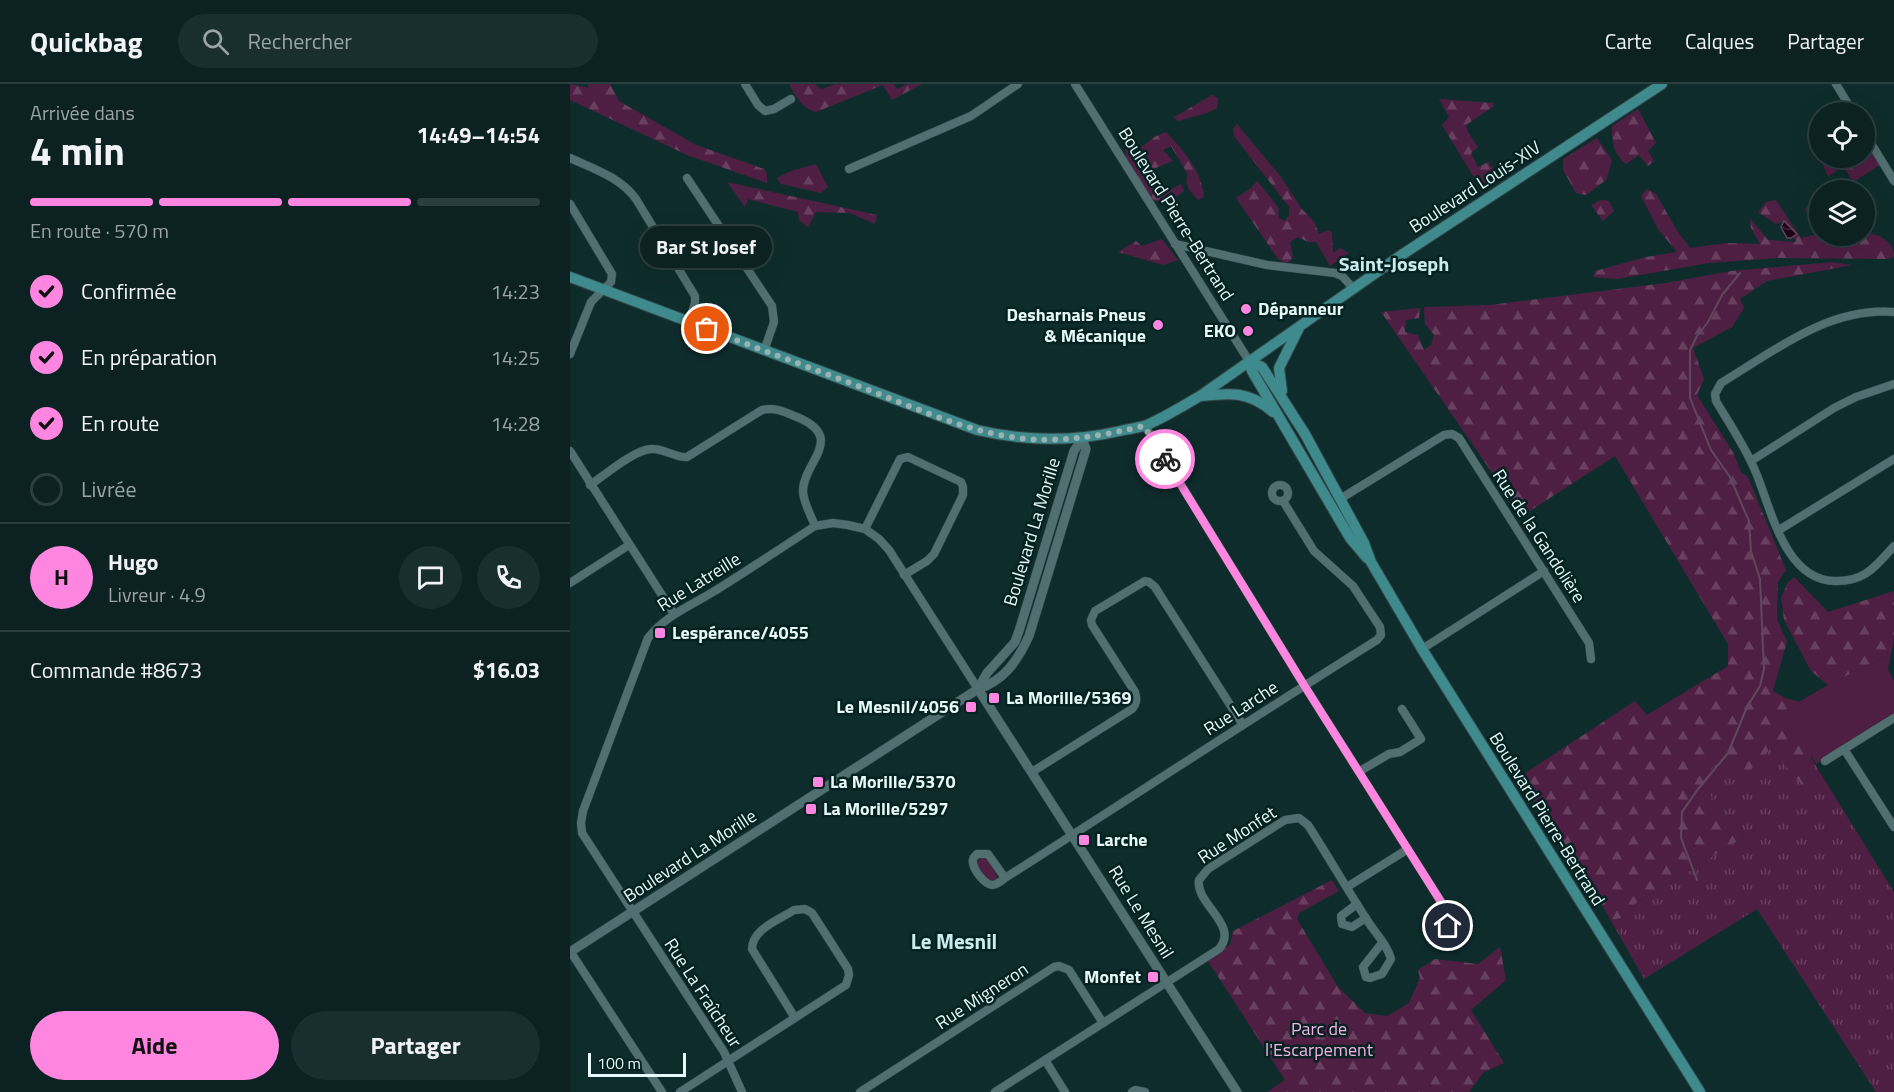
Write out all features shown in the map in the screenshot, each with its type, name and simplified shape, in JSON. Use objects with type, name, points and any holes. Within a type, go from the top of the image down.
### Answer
[{"type":"main road","name":"Boulevard Louis-XIV","points":[[570,277],[977,430],[1000,436],[1029,439],[1082,439],[1144,426],[1200,396],[1353,288],[1662,84]]},
{"type":"main road","points":[[1287,406],[1280,382],[1279,368],[1301,324]]},
{"type":"main road","name":"Boulevard Pierre-Bertrand","points":[[1249,361],[1262,367],[1287,406],[1364,543],[1371,562],[1422,649],[1700,1092]]},
{"type":"main road","name":"Boulevard Pierre-Bertrand","points":[[1249,361],[1252,371],[1350,538],[1371,562]]},
{"type":"main road","points":[[1200,396],[1238,394],[1262,403],[1280,418]]},
{"type":"street","points":[[745,84],[758,105],[765,111],[774,109],[791,99]]},
{"type":"street","points":[[849,169],[971,116],[1018,84]]},
{"type":"street","name":"Boulevard Pierre-Bertrand","points":[[1075,84],[1249,361]]},
{"type":"street","points":[[1836,84],[1847,102]]},
{"type":"street","points":[[1875,150],[1894,181]]},
{"type":"street","points":[[570,158],[615,179],[629,189],[695,296],[689,322]]},
{"type":"street","points":[[687,178],[772,306],[774,322],[764,351]]},
{"type":"street","points":[[570,204],[611,270],[611,282],[591,302],[570,354]]},
{"type":"street","points":[[1175,244],[1267,265],[1335,273],[1342,276],[1353,288]]},
{"type":"street","points":[[1894,312],[1863,314],[1819,325],[1800,334],[1721,383],[1715,394],[1716,401],[1751,460],[1787,551],[1800,567],[1819,578],[1831,581],[1857,578],[1867,574],[1894,546]]},
{"type":"street","points":[[1751,460],[1834,408],[1856,397],[1894,384]]},
{"type":"street","points":[[590,485],[642,451],[652,449],[680,458],[687,457],[762,410],[776,408],[807,422],[820,438],[820,450],[803,488],[815,526]]},
{"type":"street","points":[[1144,426],[1450,916]]},
{"type":"street","name":"Rue de la Gandolière","points":[[1340,499],[1444,435],[1452,434],[1459,438],[1589,643],[1591,659]]},
{"type":"street","name":"Boulevard La Morille","points":[[570,952],[978,689],[987,673],[1015,642],[1074,451],[1082,439]]},
{"type":"street","points":[[570,451],[674,614]]},
{"type":"street","points":[[904,575],[934,554],[963,495],[961,482],[908,458],[900,459],[896,463],[865,529],[889,550],[904,575],[978,689]]},
{"type":"street","points":[[1779,530],[1894,459]]},
{"type":"street","name":"Rue Larche","points":[[1005,878],[1377,640],[1381,635],[1380,627],[1353,586],[1314,551],[1283,501]]},
{"type":"street","name":"Rue Latreille","points":[[634,912],[582,833],[581,823],[583,811],[648,638],[662,622],[815,526],[833,523],[865,529]]},
{"type":"street","points":[[570,584],[629,545]]},
{"type":"street","points":[[1422,649],[1544,571]]},
{"type":"street","points":[[1032,772],[1132,709],[1136,704],[1135,692],[1091,620],[1095,611],[1145,581],[1155,587],[1243,725]]},
{"type":"street","name":"Rue Le Mesnil","points":[[978,689],[1237,1092]]},
{"type":"street","points":[[1360,771],[1421,739],[1402,709]]},
{"type":"street","points":[[1825,760],[1894,718]]},
{"type":"street","points":[[1844,749],[1894,826]]},
{"type":"street","name":"Rue Monfet","points":[[995,1092],[1219,949],[1224,944],[1224,930],[1200,892],[1198,885],[1202,875],[1285,820],[1299,818],[1308,825],[1347,887]]},
{"type":"street","points":[[1382,943],[1363,968],[1366,977],[1382,974],[1391,958],[1388,947],[1382,943],[1347,887],[1408,849]]},
{"type":"street","points":[[977,854],[988,854],[1005,878],[995,885],[989,884],[984,881],[972,863],[973,859],[977,854]]},
{"type":"street","points":[[1357,904],[1344,912],[1341,916],[1342,924],[1352,927],[1366,918]]},
{"type":"street","points":[[680,1092],[729,1061],[846,985],[849,975],[842,960],[812,913],[800,908],[757,934],[752,943],[752,949],[795,1018]]},
{"type":"street","name":"Rue La Fraîcheur","points":[[634,912],[729,1061],[742,1092]]},
{"type":"street","points":[[570,952],[662,1092]]},
{"type":"street","name":"Rue Migneron","points":[[860,1092],[1054,967],[1069,970],[1103,1023]]},
{"type":"street","points":[[1045,1060],[1065,1092]]},
{"type":"street","points":[[1132,1092],[1145,1092]]},
{"type":"green space","points":[[570,84],[589,88],[587,84],[610,84],[619,101],[696,145],[764,169],[767,174],[767,183],[687,155],[570,100]]},
{"type":"green space","points":[[789,84],[815,84],[821,89],[836,84],[894,84],[897,89],[907,84],[922,84],[892,100],[883,85],[816,112],[803,104]]},
{"type":"green space","points":[[1212,95],[1218,98],[1217,108],[1178,121],[1174,117]]},
{"type":"green space","points":[[1439,99],[1494,103],[1494,106],[1466,125],[1478,147],[1471,153],[1478,167],[1488,162],[1500,177],[1481,189],[1442,125],[1449,117]]},
{"type":"green space","points":[[1638,109],[1656,143],[1648,151],[1654,161],[1648,166],[1639,155],[1626,164],[1618,156],[1613,142],[1612,126]]},
{"type":"green space","points":[[1237,124],[1281,177],[1301,208],[1315,223],[1319,234],[1328,230],[1332,232],[1333,253],[1340,248],[1349,253],[1330,266],[1316,242],[1308,242],[1298,237],[1290,242],[1293,257],[1287,264],[1278,259],[1236,198],[1257,181],[1278,207],[1279,218],[1284,221],[1289,216],[1289,207],[1234,136],[1233,129]]},
{"type":"green space","points":[[1166,132],[1196,170],[1204,197],[1198,200],[1189,189],[1188,175],[1171,146],[1163,150],[1173,161],[1153,169],[1155,173],[1151,178],[1160,195],[1181,184],[1184,191],[1167,204],[1153,200],[1137,181],[1128,163],[1126,140],[1136,151],[1156,136]]},
{"type":"green space","points":[[1597,138],[1612,160],[1606,180],[1586,195],[1576,193],[1563,170],[1563,159]]},
{"type":"green space","points":[[1875,156],[1881,164],[1875,168]]},
{"type":"green space","points":[[816,164],[828,187],[821,193],[781,184],[777,178],[791,171]]},
{"type":"green space","points":[[1824,168],[1840,168],[1828,177]]},
{"type":"green space","points":[[1844,168],[1875,168],[1856,180],[1852,180]]},
{"type":"green space","points":[[727,182],[877,215],[875,224],[850,213],[816,212],[808,227],[799,220],[798,212],[748,199],[745,207]]},
{"type":"green space","points":[[1647,189],[1656,194],[1690,248],[1726,243],[1760,244],[1751,228],[1750,218],[1768,240],[1796,242],[1783,221],[1776,224],[1758,212],[1766,202],[1776,200],[1801,238],[1809,236],[1809,246],[1875,246],[1875,234],[1888,242],[1894,256],[1889,259],[1776,258],[1709,263],[1617,279],[1593,277],[1595,271],[1646,257],[1677,252],[1658,229],[1641,196]]},
{"type":"green space","points":[[1601,200],[1609,201],[1614,211],[1603,221],[1591,205]]},
{"type":"green space","points":[[1162,239],[1178,260],[1163,265],[1118,252],[1136,241],[1142,246]]},
{"type":"green space","points":[[1832,262],[1852,265],[1767,281],[1740,299],[1744,308],[1732,327],[1693,348],[1704,379],[1697,395],[1734,454],[1741,472],[1748,477],[1786,570],[1778,582],[1777,620],[1787,641],[1773,691],[1785,698],[1800,702],[1812,751],[1805,789],[1771,748],[1742,778],[1717,754],[1706,785],[1714,802],[1744,837],[1635,904],[1625,916],[1610,919],[1592,887],[1575,866],[1518,778],[1635,701],[1647,715],[1728,666],[1728,644],[1615,456],[1522,516],[1381,312],[1420,308],[1419,318],[1406,320],[1405,332],[1418,335],[1424,350],[1431,345],[1434,335],[1425,324],[1424,307],[1490,305],[1666,283],[1731,271]]},
{"type":"green space","points":[[1794,577],[1828,612],[1894,591],[1894,638],[1891,654],[1828,685],[1811,671],[1784,620],[1781,598],[1788,582]]},
{"type":"green space","points":[[1891,654],[1888,669],[1894,681],[1894,718],[1816,764],[1785,710],[1828,685]]},
{"type":"green space","points":[[1771,748],[1805,788],[1811,758],[1894,892],[1894,1092],[1876,1092],[1757,909],[1644,979],[1610,919],[1625,916],[1635,904],[1744,837],[1714,802],[1705,785],[1717,753]]},
{"type":"green space","points":[[983,856],[987,857],[997,879],[990,880],[980,870],[976,863]]},
{"type":"green space","name":"Parc de l'Escarpement","points":[[1332,880],[1339,891],[1299,913],[1297,919],[1338,987],[1365,1013],[1387,1016],[1409,1003],[1420,978],[1418,970],[1435,959],[1478,964],[1500,947],[1506,980],[1471,1010],[1504,1063],[1484,1072],[1469,1092],[1267,1092],[1285,1080],[1206,958],[1230,945],[1233,931]]},
{"type":"water","points":[[1784,221],[1797,234],[1791,238],[1787,238],[1781,227]]},
{"type":"waterway","points":[[1697,880],[1681,838],[1682,812],[1728,753],[1747,707],[1760,686],[1764,669],[1760,579],[1751,551],[1749,521],[1730,477],[1711,450],[1690,398],[1690,350],[1722,295],[1740,273]]},
{"type":"way so far","points":[[707,329],[932,415],[1000,436],[1029,439],[1082,439],[1144,426],[1165,459]]},
{"type":"place","name":"Dépanneur","points":[[1246,309]]},
{"type":"place","name":"Desharnais Pneus & Mécanique","points":[[1158,325]]},
{"type":"place","name":"Bar St Josef","points":[[707,329]]},
{"type":"place","name":"EKO","points":[[1248,331]]},
{"type":"place","name":"Lespérance/4055","points":[[660,633]]},
{"type":"place","name":"La Morille/5369","points":[[994,698]]},
{"type":"place","name":"Le Mesnil/4056","points":[[971,707]]},
{"type":"place","name":"La Morille/5370","points":[[818,782]]},
{"type":"place","name":"La Morille/5297","points":[[811,809]]},
{"type":"place","name":"Larche","points":[[1084,840]]},
{"type":"place","name":"Monfet","points":[[1153,977]]},
{"type":"district","name":"Saint-Joseph","points":[[1394,264]]},
{"type":"district","name":"Le Mesnil","points":[[954,942]]},
{"type":"route","points":[[1165,459],[1450,916],[1447,920],[1448,926]]}]
